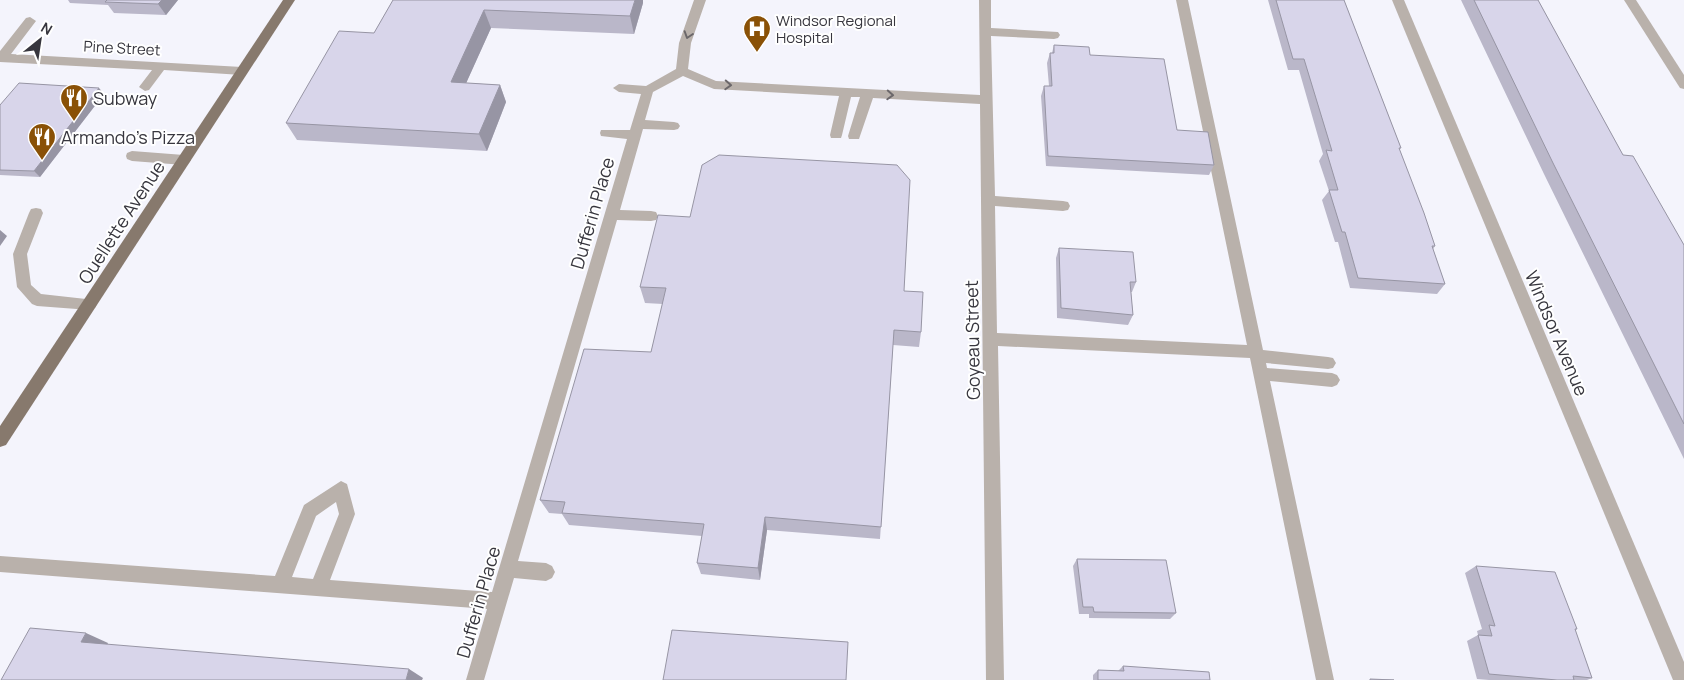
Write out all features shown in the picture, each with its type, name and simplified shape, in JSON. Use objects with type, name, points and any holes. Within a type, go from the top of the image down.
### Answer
[{"type":"main road","name":"Ouellette Avenue","points":[[1,438],[289,0]]},
{"type":"street","points":[[682,71],[685,43],[700,0]]},
{"type":"street","name":"Goyeau Street","points":[[985,0],[996,680]]},
{"type":"street","points":[[1182,0],[1325,680]]},
{"type":"street","name":"Windsor Avenue","points":[[1398,0],[1682,680]]},
{"type":"street","points":[[1630,0],[1684,85]]},
{"type":"street","points":[[0,58],[30,21]]},
{"type":"street","points":[[986,32],[1054,35]]},
{"type":"street","name":"Pine Street","points":[[0,58],[242,71]]},
{"type":"street","points":[[145,87],[160,66]]},
{"type":"street","points":[[619,88],[648,90],[682,71]]},
{"type":"street","points":[[682,71],[714,85],[986,100]]},
{"type":"street","name":"Dufferin Place","points":[[475,680],[648,90]]},
{"type":"street","points":[[836,135],[846,92]]},
{"type":"street","points":[[854,136],[868,93]]},
{"type":"street","points":[[606,133],[674,126]]},
{"type":"street","points":[[132,156],[184,160]]},
{"type":"street","points":[[988,201],[1063,206]]},
{"type":"street","points":[[36,213],[20,254],[24,287],[37,300],[90,304]]},
{"type":"street","points":[[611,215],[651,216]]},
{"type":"street","points":[[990,339],[1257,354],[1328,363]]},
{"type":"street","points":[[1261,374],[1332,380]]},
{"type":"street","points":[[280,585],[310,511],[341,489],[347,514],[318,588]]},
{"type":"street","points":[[0,564],[498,601]]},
{"type":"street","points":[[507,569],[546,572]]},
{"type":"building","points":[[107,0],[162,0],[158,4],[105,2]]},
{"type":"building","points":[[393,0],[635,0],[630,16],[484,10],[451,82],[500,85],[479,134],[286,123],[339,31],[374,33]]},
{"type":"building","points":[[1276,0],[1344,0],[1401,148],[1399,148],[1435,246],[1432,246],[1445,284],[1358,278],[1345,232],[1342,232],[1329,190],[1338,190],[1326,150],[1332,151],[1304,59],[1293,59]]},
{"type":"building","points":[[1474,0],[1538,0],[1623,155],[1633,156],[1684,245],[1684,424],[1553,163]]},
{"type":"building","points":[[1054,45],[1089,47],[1090,55],[1164,59],[1177,130],[1208,132],[1214,165],[1048,156],[1044,86],[1052,86],[1050,53],[1054,53]]},
{"type":"building","points":[[19,83],[99,88],[34,171],[0,170],[0,105]]},
{"type":"building","points":[[719,155],[897,165],[910,180],[904,291],[923,292],[921,332],[894,330],[881,527],[765,517],[758,568],[697,563],[704,524],[562,513],[565,502],[540,500],[584,349],[651,352],[666,288],[640,287],[658,215],[690,217],[702,165]]},
{"type":"building","points":[[1059,248],[1133,252],[1136,282],[1130,282],[1133,315],[1061,308]]},
{"type":"building","points":[[1077,559],[1166,560],[1176,613],[1094,612],[1093,607],[1083,607]]},
{"type":"building","points":[[1476,566],[1555,572],[1577,629],[1575,629],[1592,678],[1573,676],[1574,680],[1557,680],[1489,674],[1478,635],[1492,636],[1489,625],[1495,626]]},
{"type":"building","points":[[30,628],[86,633],[81,642],[409,669],[406,680],[1,680]]},
{"type":"building","points":[[672,630],[848,642],[846,680],[663,680]]},
{"type":"building","points":[[1123,666],[1209,672],[1210,680],[1098,680],[1098,670],[1124,671]]},
{"type":"place","name":"Windsor Regional Hospital","points":[[757,53]]},
{"type":"place","name":"Subway","points":[[74,122]]},
{"type":"place","name":"Armando's Pizza","points":[[42,161]]}]
